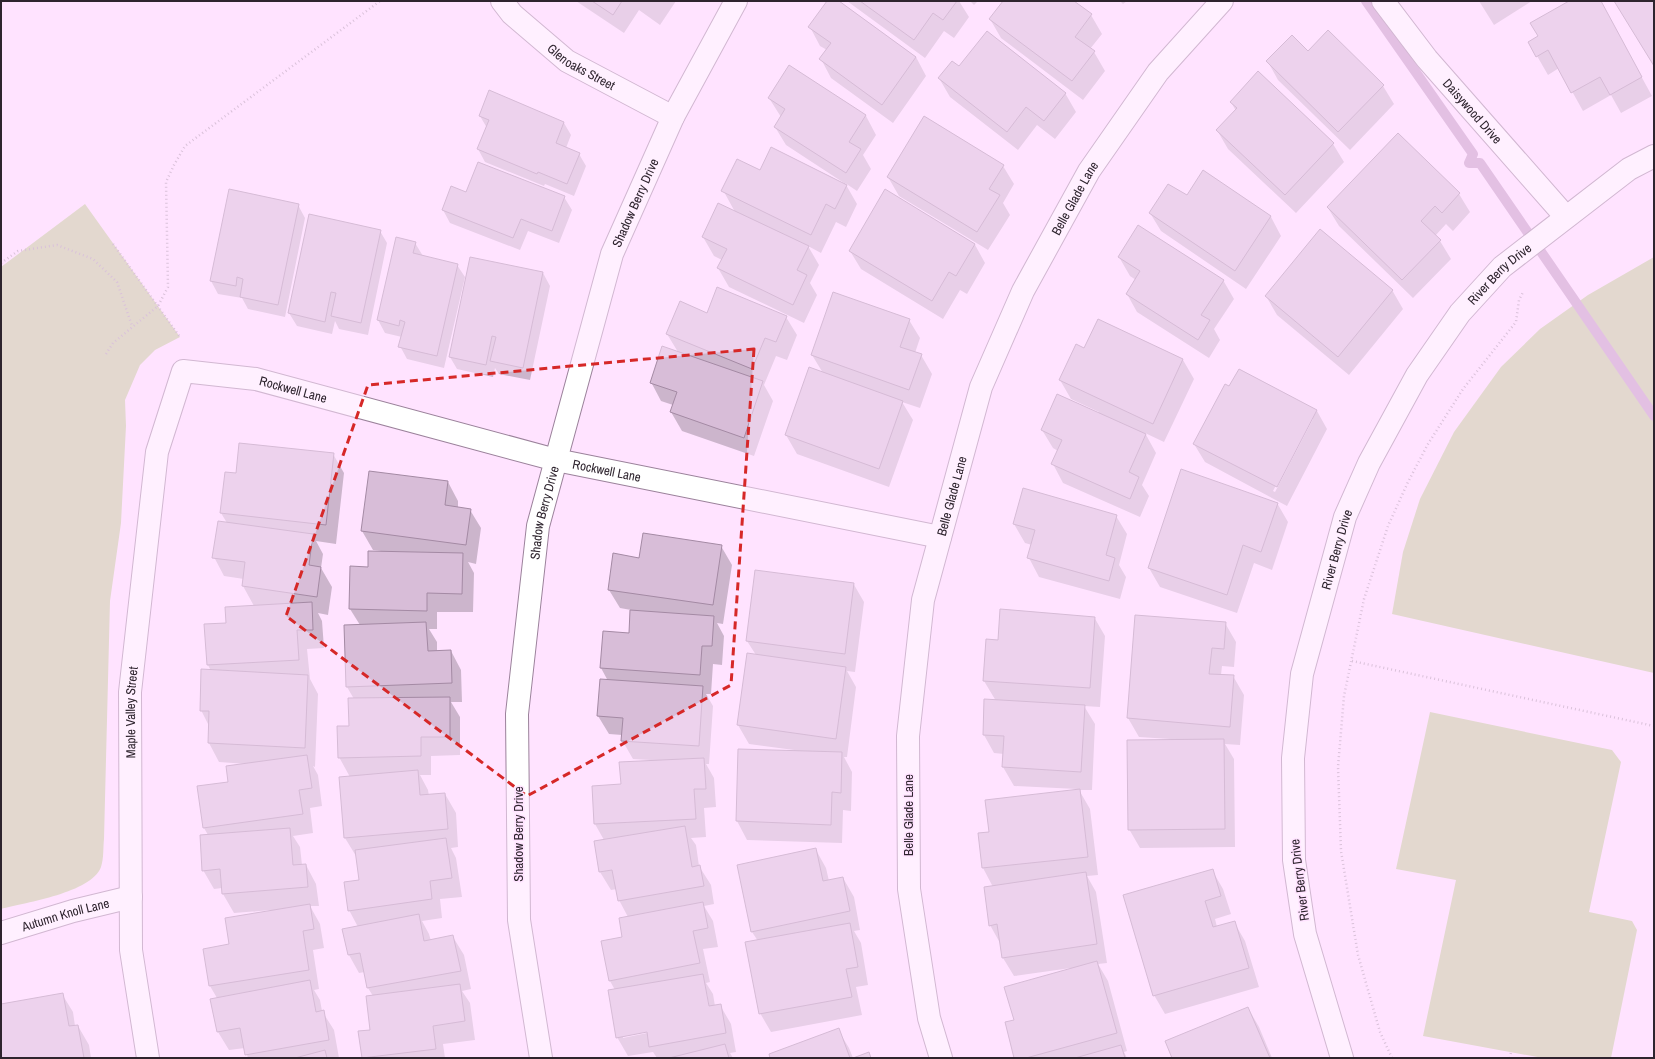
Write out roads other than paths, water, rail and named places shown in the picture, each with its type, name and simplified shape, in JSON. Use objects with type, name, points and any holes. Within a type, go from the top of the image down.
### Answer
[{"type":"street","name":"Glenoaks Street","points":[[502,1],[512,14],[567,61],[673,117]]},
{"type":"street","name":"Shadow Berry Drive","points":[[541,1058],[519,920],[517,714],[538,526],[612,254],[673,117],[736,1]]},
{"type":"street","name":"Belle Glade Lane","points":[[941,1058],[929,1018],[909,890],[908,744],[923,600],[981,387],[1023,291],[1089,171],[1158,72],[1222,1]]},
{"type":"street","name":"Daisywood Drive","points":[[1383,1],[1427,59],[1566,217]]},
{"type":"street","name":"River Berry Drive","points":[[1342,1058],[1305,934],[1294,860],[1293,758],[1302,674],[1345,517],[1369,463],[1417,376],[1460,313],[1502,267],[1629,170],[1654,156]]},
{"type":"street","name":"Rockwell Lane","points":[[183,371],[256,379],[556,460],[940,537]]},
{"type":"street","name":"Maple Valley Street","points":[[148,1058],[131,950],[130,692],[157,452],[183,371]]},
{"type":"street","name":"Autumn Knoll Lane","points":[[1,933],[73,911],[131,897]]},
{"type":"waterway","points":[[1366,1],[1473,154],[1469,163],[1480,163],[1654,416]]}]
